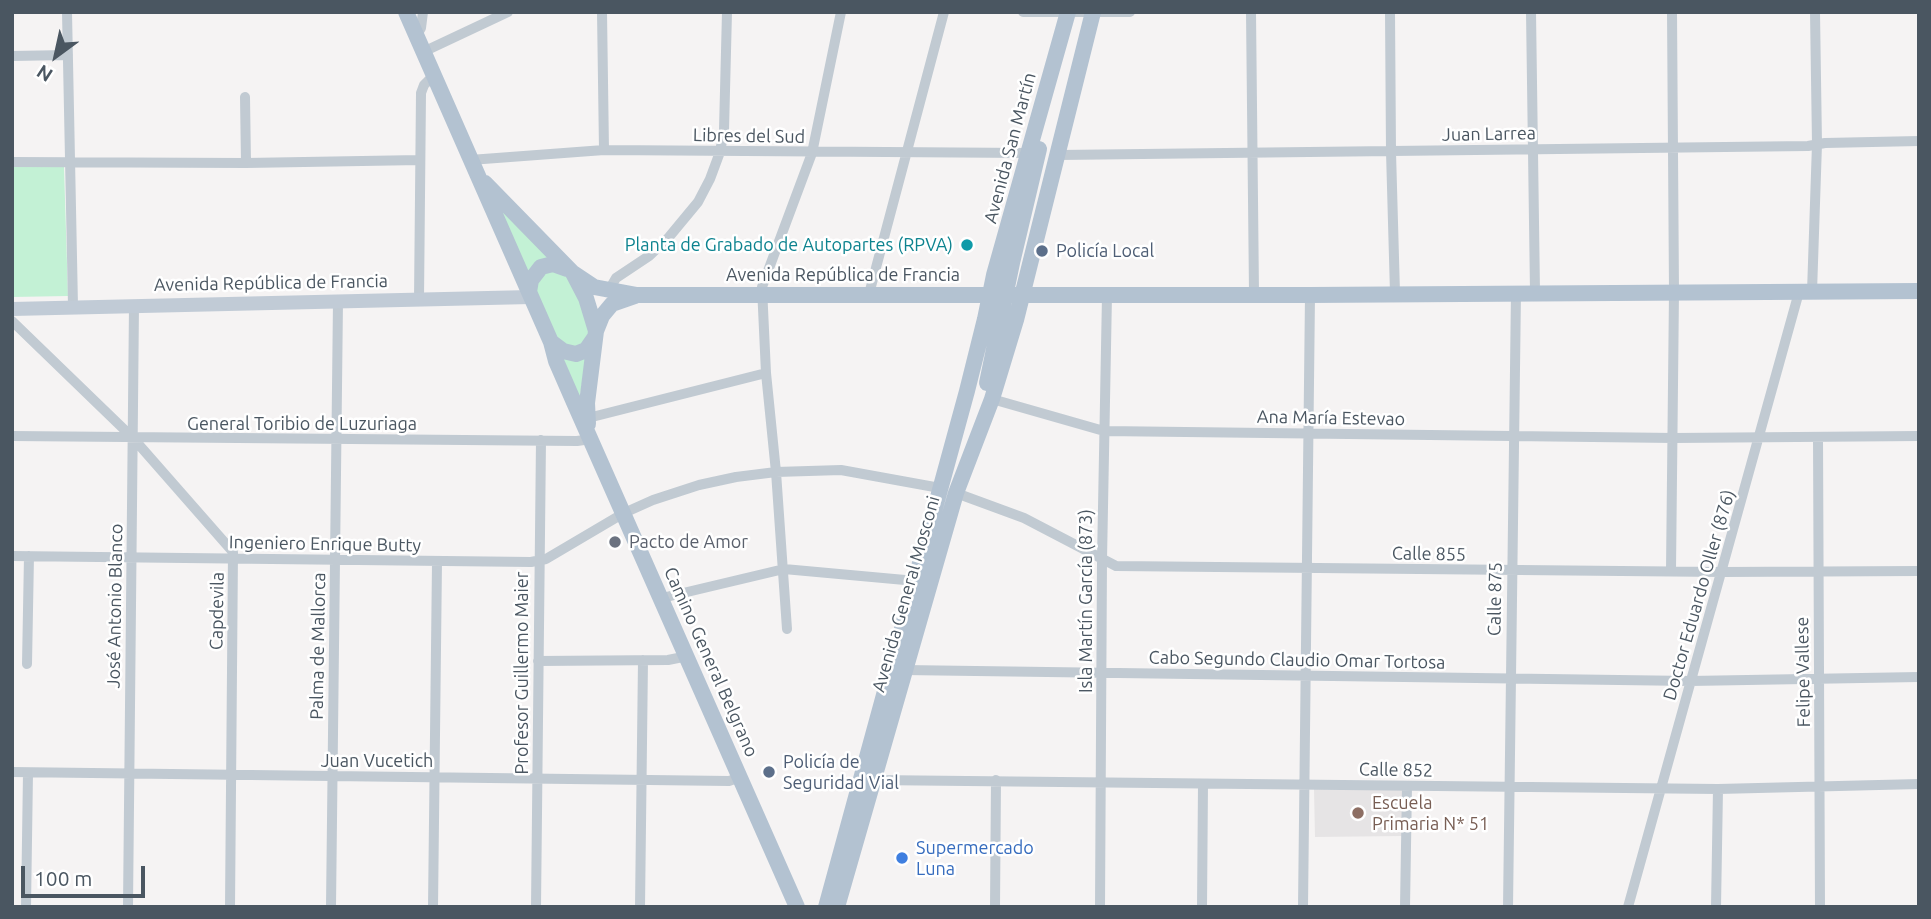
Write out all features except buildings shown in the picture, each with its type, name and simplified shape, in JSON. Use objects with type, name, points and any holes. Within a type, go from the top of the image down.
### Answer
[{"type":"main road","name":"Camino General Belgrano","points":[[405,12],[797,907]]},
{"type":"main road","name":"Avenida San Martín","points":[[1006,294],[1027,153],[1068,13]]},
{"type":"main road","points":[[1006,294],[1059,155],[1068,108],[1093,13]]},
{"type":"main road","points":[[948,491],[982,407],[1054,83],[1062,30]]},
{"type":"main road","name":"Camino General Belgrano","points":[[470,160],[492,192],[570,271],[589,305],[596,334],[587,403],[589,430]]},
{"type":"main road","points":[[530,295],[533,275],[541,267],[553,264],[570,271]]},
{"type":"main road","name":"Avenida República de Francia","points":[[570,271],[594,287],[637,295],[1919,291]]},
{"type":"main road","name":"Avenida General Mosconi","points":[[826,907],[916,581],[948,491],[992,399],[1006,294]]},
{"type":"main road","name":"Avenida República de Francia","points":[[12,309],[530,295]]},
{"type":"main road","name":"Avenida República de Francia","points":[[596,334],[602,316],[612,304],[637,295]]},
{"type":"main road","points":[[551,342],[563,351],[576,354],[586,351],[596,334]]},
{"type":"main road","name":"Avenida General Mosconi","points":[[837,907],[904,670],[948,491]]},
{"type":"street","points":[[67,12],[73,306]]},
{"type":"street","points":[[416,36],[421,28],[423,12]]},
{"type":"street","points":[[423,52],[508,12]]},
{"type":"street","points":[[602,12],[604,149]]},
{"type":"street","points":[[609,290],[617,278],[649,256],[684,220],[698,202],[720,152],[726,104],[727,12]]},
{"type":"street","points":[[787,629],[766,373],[763,281],[812,153],[841,12]]},
{"type":"street","points":[[869,294],[944,12]]},
{"type":"street","points":[[1023,12],[1130,12]]},
{"type":"street","points":[[1251,12],[1254,293]]},
{"type":"street","points":[[1390,12],[1395,293]]},
{"type":"street","points":[[1531,12],[1535,292]]},
{"type":"street","points":[[1671,570],[1674,438],[1672,12]]},
{"type":"street","name":"Doctor Eduardo Oller (876)","points":[[1628,907],[1760,437],[1805,292],[1817,144],[1815,12]]},
{"type":"street","points":[[12,56],[68,55]]},
{"type":"street","points":[[419,299],[421,93],[433,75]]},
{"type":"street","points":[[245,97],[246,163]]},
{"type":"street","name":"Juan Larrea","points":[[1059,155],[1391,152],[1919,141]]},
{"type":"street","name":"Libres del Sud","points":[[470,160],[604,149],[1027,153]]},
{"type":"street","points":[[12,162],[246,163],[421,160]]},
{"type":"street","name":"Calle 875","points":[[1508,907],[1516,292]]},
{"type":"street","name":"Isla Martín García (873)","points":[[1100,907],[1107,295]]},
{"type":"street","points":[[1303,907],[1310,295]]},
{"type":"street","name":"Palma de Mallorca","points":[[331,907],[338,301]]},
{"type":"street","name":"José Antonio Blanco","points":[[128,907],[134,305]]},
{"type":"street","name":"Capdevila","points":[[12,321],[133,438],[232,549],[230,907]]},
{"type":"street","points":[[589,430],[766,373]]},
{"type":"street","name":"Ana María Estevao","points":[[992,399],[1104,431],[1674,438],[1919,436]]},
{"type":"street","name":"General Toribio de Luzuriaga","points":[[12,436],[577,441],[589,430]]},
{"type":"street","name":"Felipe Vallese","points":[[1818,437],[1821,907]]},
{"type":"street","name":"Profesor Guillermo Maier","points":[[536,907],[541,440]]},
{"type":"street","name":"Calle 855","points":[[776,472],[858,472],[948,491],[1024,518],[1116,566],[1722,572],[1919,571]]},
{"type":"street","name":"Ingeniero Enrique Butty","points":[[12,556],[539,561],[624,513],[669,494],[699,485],[776,472]]},
{"type":"street","points":[[27,664],[29,556]]},
{"type":"street","points":[[433,907],[437,562]]},
{"type":"street","points":[[662,598],[784,569],[916,581]]},
{"type":"street","points":[[538,661],[668,660],[688,656]]},
{"type":"street","points":[[640,907],[643,660]]},
{"type":"street","name":"Cabo Segundo Claudio Omar Tortosa","points":[[904,670],[1690,681],[1919,677]]},
{"type":"street","name":"Juan Vucetich","points":[[12,772],[729,781],[741,777]]},
{"type":"street","points":[[26,907],[28,773]]},
{"type":"street","name":"Calle 852","points":[[873,780],[1718,789],[1919,784]]},
{"type":"street","points":[[995,907],[996,780]]},
{"type":"street","points":[[1202,907],[1203,784]]},
{"type":"street","points":[[1405,907],[1407,786]]},
{"type":"street","points":[[1716,907],[1718,789]]},
{"type":"shaded area","name":"Escuela Primaria N* 51","points":[[1314,789],[1403,790],[1402,836],[1315,837]]},
{"type":"green space","points":[[12,167],[64,167],[68,296],[12,297]]},
{"type":"green space","points":[[504,210],[555,261],[527,276],[500,212]]},
{"type":"green space","points":[[549,268],[571,279],[592,329],[582,348],[558,343],[533,290]]},
{"type":"green space","points":[[587,352],[579,402],[562,355]]},
{"type":"place","name":"Planta de Grabado de Autopartes (RPVA)","points":[[967,245]]},
{"type":"place","name":"Policía Local","points":[[1042,251]]},
{"type":"place","name":"Pacto de Amor","points":[[615,542]]},
{"type":"place","name":"Policía de Seguridad Vial","points":[[769,772]]},
{"type":"place","name":"Escuela Primaria N* 51","points":[[1358,813]]},
{"type":"place","name":"Supermercado Luna","points":[[902,858]]}]
